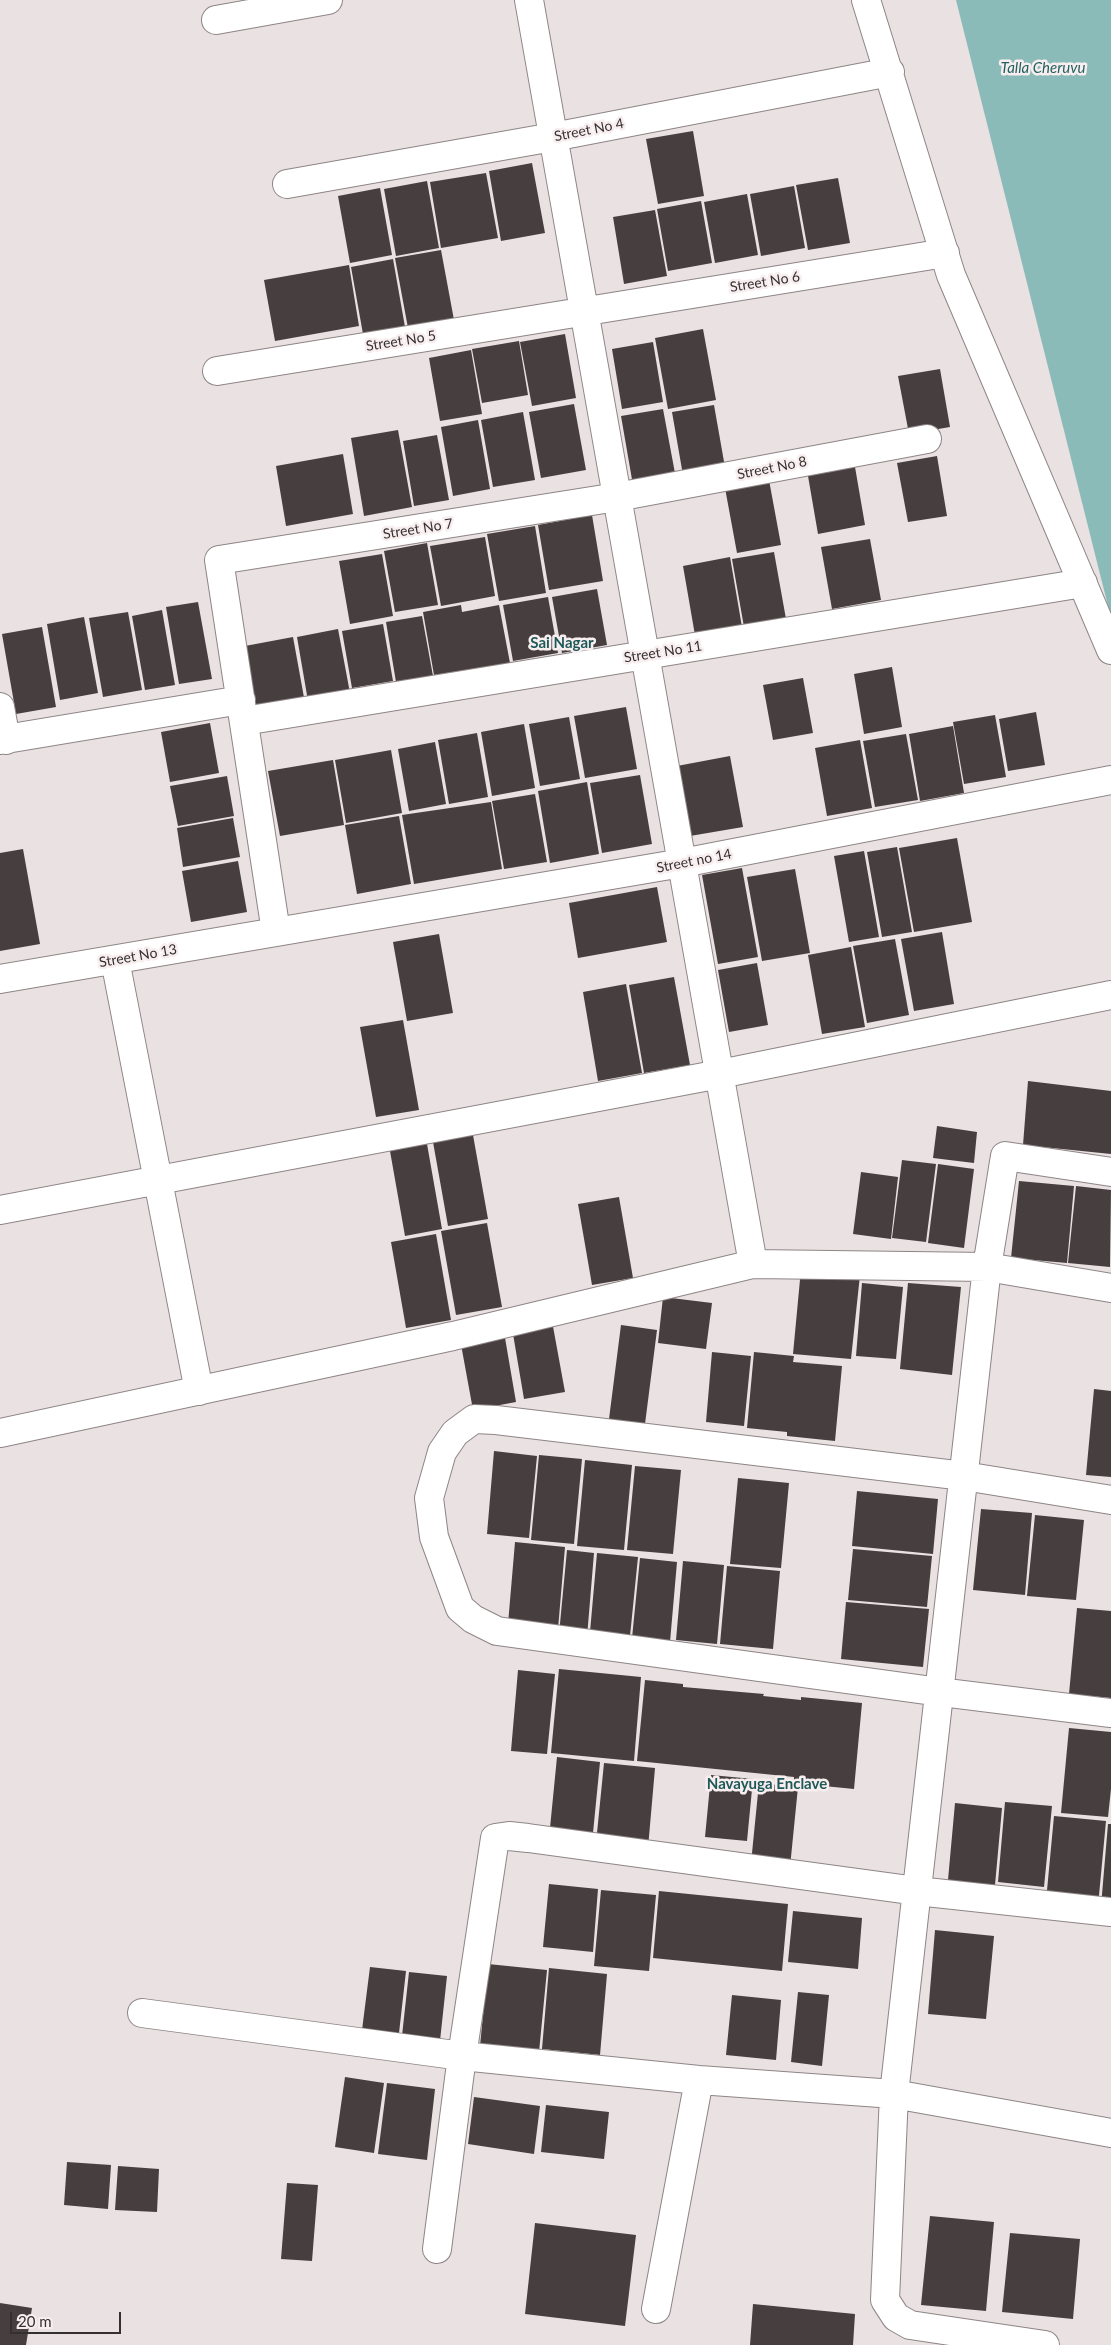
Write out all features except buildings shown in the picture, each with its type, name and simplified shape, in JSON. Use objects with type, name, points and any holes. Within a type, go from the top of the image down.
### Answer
[{"type":"street","points":[[216,20],[328,0]]},
{"type":"street","points":[[529,0],[753,1264]]},
{"type":"street","points":[[866,0],[890,72],[951,274],[1111,650]]},
{"type":"street","name":"Street No 4","points":[[287,184],[553,137],[890,72]]},
{"type":"street","name":"Street No 6","points":[[584,311],[945,253]]},
{"type":"street","name":"Street No 5","points":[[217,371],[584,311]]},
{"type":"street","name":"Street No 8","points":[[617,497],[927,439]]},
{"type":"street","name":"Street No 7","points":[[242,711],[219,560],[617,497]]},
{"type":"street","name":"Street No 11","points":[[3,740],[242,711],[645,655],[1083,583]]},
{"type":"street","points":[[0,707],[3,740]]},
{"type":"street","points":[[242,711],[276,932]]},
{"type":"street","name":"Street no 14","points":[[276,932],[682,864],[1111,780]]},
{"type":"street","name":"Street No 13","points":[[0,979],[276,932]]},
{"type":"street","points":[[115,960],[199,1391]]},
{"type":"street","points":[[0,1210],[720,1074],[1111,994]]},
{"type":"street","points":[[1045,2345],[910,2324],[896,2317],[885,2300],[894,2094],[987,1268],[1005,1156],[1111,1172]]},
{"type":"street","points":[[0,1433],[454,1336],[753,1264],[987,1268],[1111,1288]]},
{"type":"street","points":[[1111,1500],[964,1476],[506,1421],[474,1420],[455,1433],[442,1452],[429,1498],[434,1537],[460,1608],[497,1631],[940,1692],[1111,1713]]},
{"type":"street","points":[[437,2250],[462,2056],[495,1838],[509,1836],[528,1838],[916,1891],[1111,1912]]},
{"type":"street","points":[[142,2014],[462,2056],[699,2080],[894,2094],[1111,2133]]},
{"type":"street","points":[[656,2309],[699,2080]]},
{"type":"water","name":"Talla Cheruvu","points":[[956,0],[1111,0],[1111,618]]},
{"type":"district","name":"Sai Nagar","points":[[562,643]]},
{"type":"district","name":"Navayuga Enclave","points":[[767,1784]]}]
